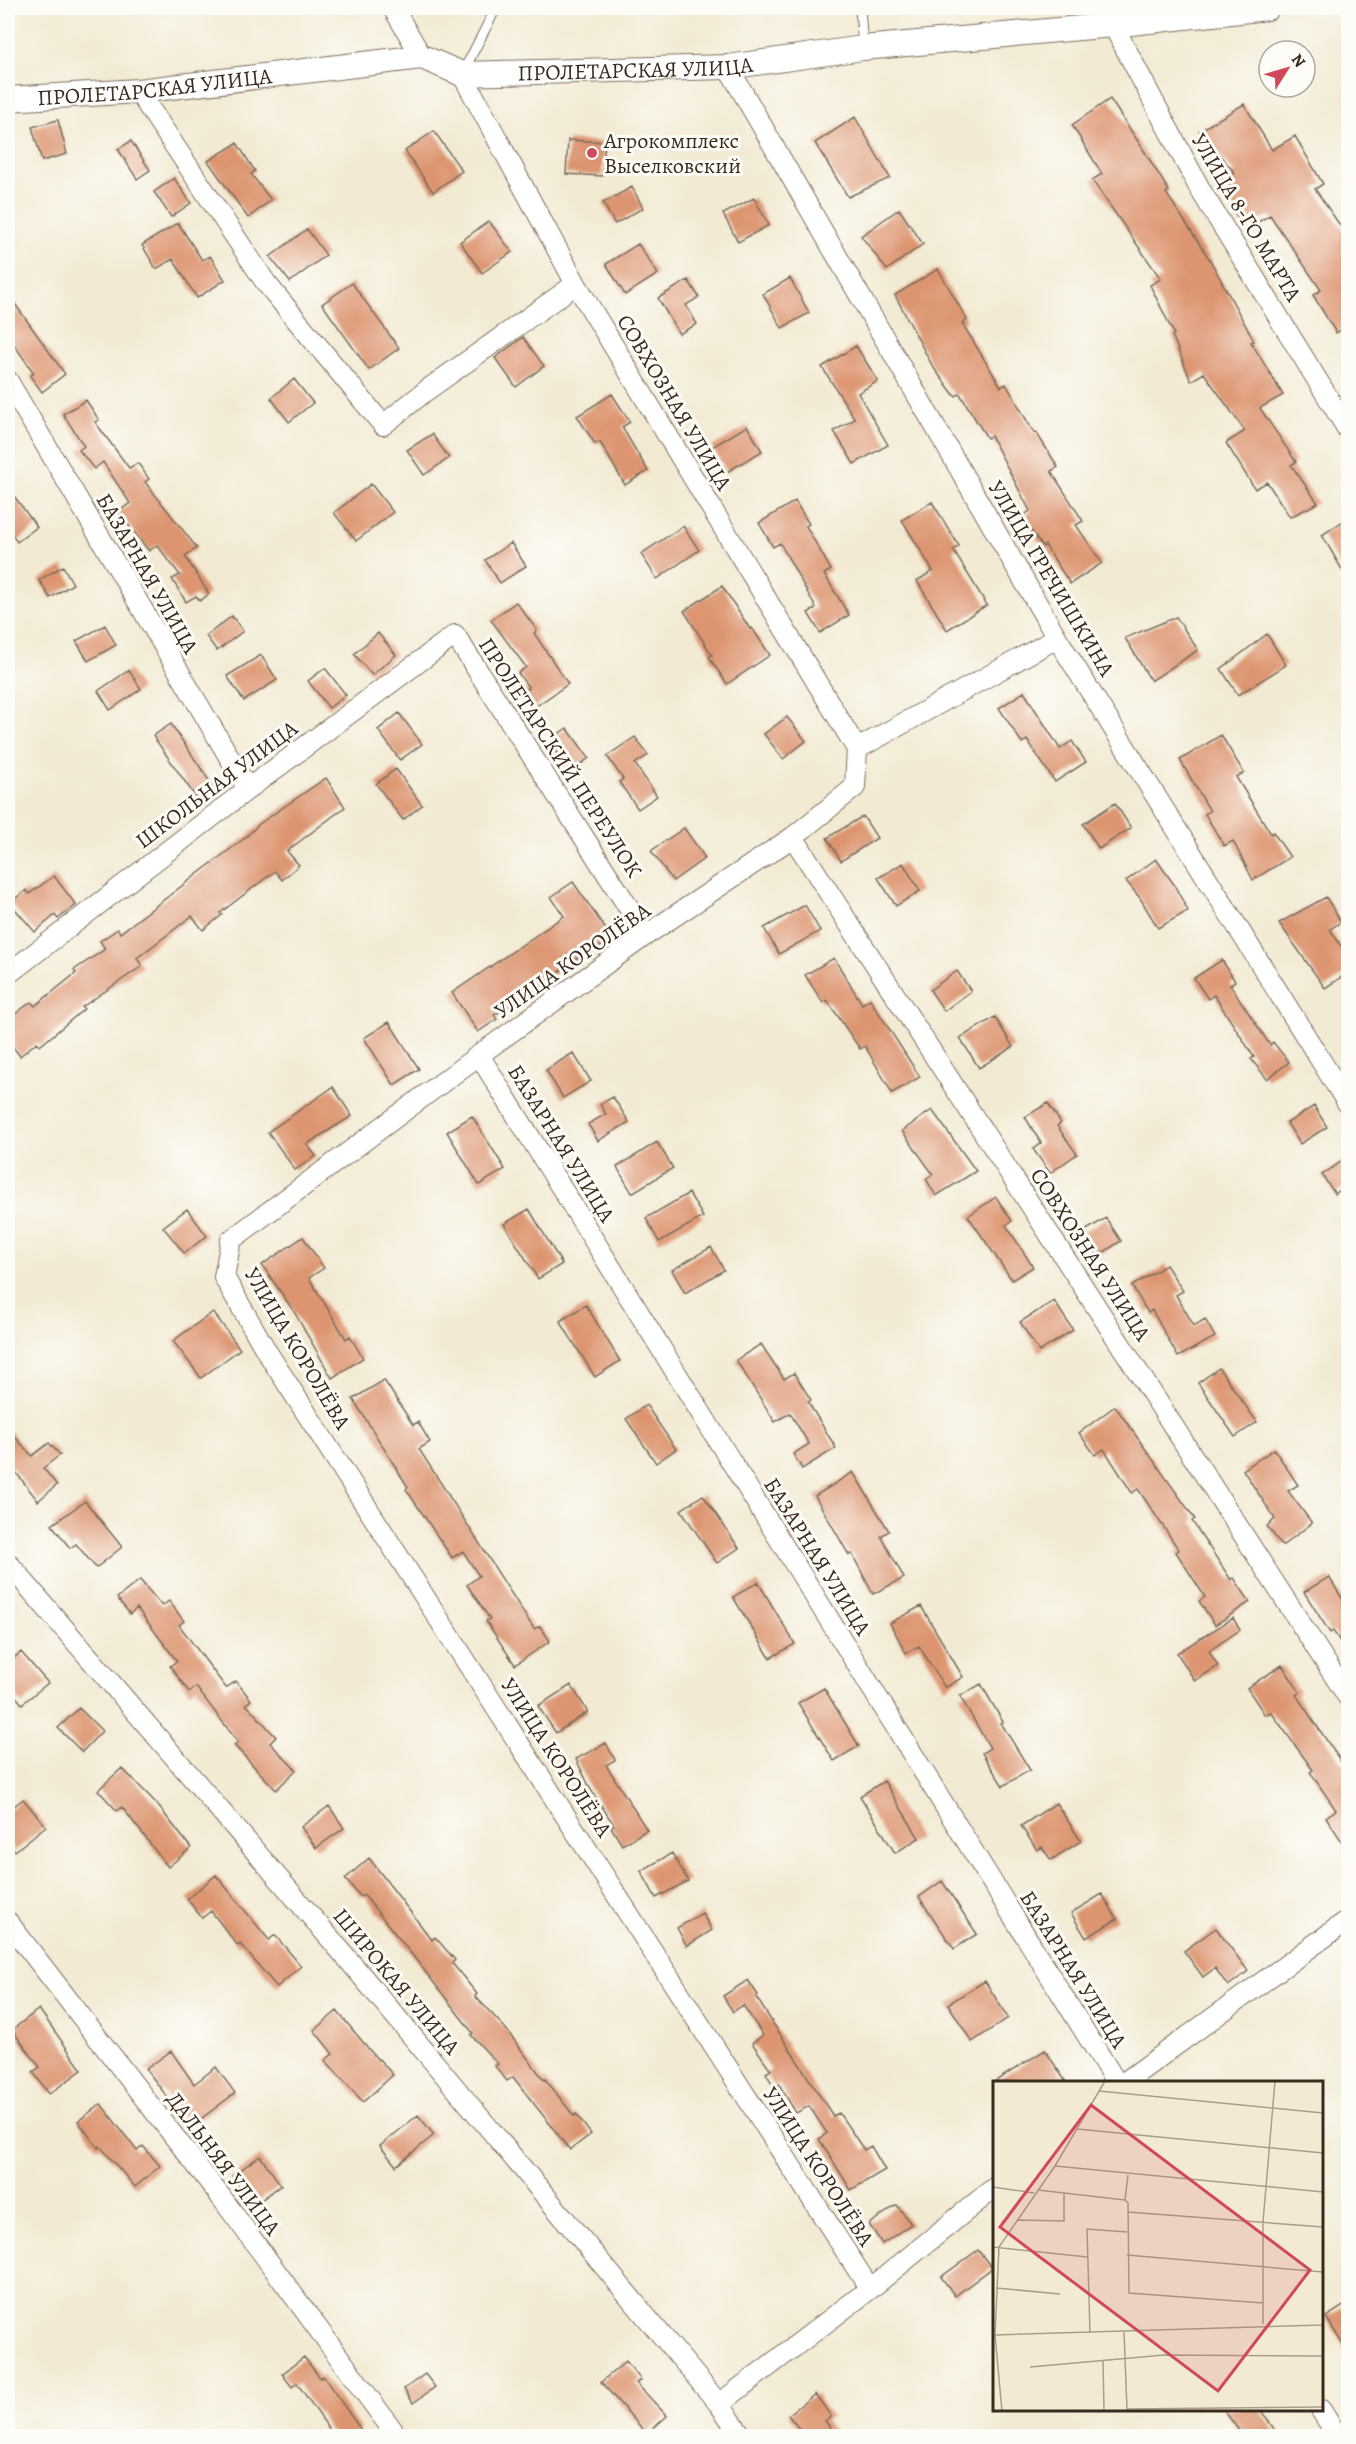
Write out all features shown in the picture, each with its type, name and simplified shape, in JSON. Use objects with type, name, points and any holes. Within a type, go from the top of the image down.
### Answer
[{"type":"street","points":[[393,8],[422,57]]},
{"type":"street","name":"ПРОЛЕТАРСКАЯ УЛИЦА","points":[[8,99],[138,91],[422,57],[462,74],[728,67],[863,48],[1267,8]]},
{"type":"street","name":"УЛИЦА 8-ГО МАРТА","points":[[1113,25],[1201,191],[1348,430]]},
{"type":"street","name":"УЛИЦА ГРЕЧИШКИНА","points":[[728,67],[1057,638],[1348,1104]]},
{"type":"street","name":"СОВХОЗНАЯ УЛИЦА","points":[[462,74],[576,284],[857,749]]},
{"type":"street","points":[[138,91],[266,283],[383,425],[427,390],[576,284]]},
{"type":"street","name":"БАЗАРНАЯ УЛИЦА","points":[[8,381],[248,789]]},
{"type":"street","name":"ШКОЛЬНАЯ УЛИЦА","points":[[8,974],[248,789],[455,635]]},
{"type":"street","name":"ПРОЛЕТАРСКИЙ ПЕРЕУЛОК","points":[[455,635],[646,935]]},
{"type":"street","points":[[857,749],[1057,638]]},
{"type":"street","name":"УЛИЦА КОРОЛЁВА","points":[[857,749],[855,787],[794,837],[646,935],[479,1055],[231,1239],[224,1277],[274,1362],[870,2289]]},
{"type":"street","name":"СОВХОЗНАЯ УЛИЦА","points":[[794,837],[1348,1697]]},
{"type":"street","name":"БАЗАРНАЯ УЛИЦА","points":[[479,1055],[1115,2081]]},
{"type":"street","name":"ШИРОКАЯ УЛИЦА","points":[[8,1563],[346,1957],[719,2404],[742,2436]]},
{"type":"street","points":[[1126,2081],[1348,1920]]},
{"type":"street","name":"ДАЛЬНЯЯ УЛИЦА","points":[[8,1922],[221,2197],[397,2436]]},
{"type":"street","points":[[719,2404],[870,2289],[993,2189]]},
{"type":"street","points":[[1322,2411],[1337,2436]]},
{"type":"lane","points":[[462,74],[496,8]]},
{"type":"lane","points":[[860,8],[863,48]]},
{"type":"building","points":[[1110,99],[1169,191],[1166,193],[1210,260],[1254,341],[1251,342],[1283,395],[1260,408],[1296,462],[1291,465],[1318,503],[1290,517],[1267,482],[1255,489],[1226,443],[1245,431],[1204,373],[1191,381],[1172,335],[1174,334],[1150,285],[1161,279],[1092,180],[1102,174],[1072,125]]},
{"type":"building","points":[[1244,104],[1272,150],[1295,136],[1323,184],[1315,189],[1348,237],[1348,326],[1336,333],[1313,295],[1321,290],[1270,215],[1246,229],[1217,185],[1235,173],[1199,131]]},
{"type":"building","points":[[855,117],[890,178],[848,197],[815,143]]},
{"type":"building","points":[[58,120],[67,154],[42,161],[32,127]]},
{"type":"building","points":[[434,131],[462,171],[433,192],[405,151]]},
{"type":"building","points":[[568,140],[605,142],[602,176],[566,174]]},
{"type":"building","points":[[131,141],[150,170],[137,179],[118,149]]},
{"type":"building","points":[[237,143],[255,171],[251,174],[271,200],[248,218],[208,161]]},
{"type":"building","points":[[174,178],[191,203],[171,217],[154,192]]},
{"type":"building","points":[[632,187],[643,208],[615,224],[603,203]]},
{"type":"building","points":[[754,198],[769,225],[738,242],[723,214]]},
{"type":"building","points":[[899,209],[923,244],[887,270],[861,236]]},
{"type":"building","points":[[489,221],[512,252],[482,273],[460,242]]},
{"type":"building","points":[[178,223],[202,260],[210,256],[225,280],[197,298],[173,259],[156,269],[142,245]]},
{"type":"building","points":[[307,229],[326,255],[290,282],[270,257]]},
{"type":"building","points":[[638,244],[658,274],[625,295],[606,264]]},
{"type":"building","points":[[938,269],[967,320],[962,323],[1001,387],[1006,384],[1034,433],[1036,432],[1058,467],[1051,471],[1083,521],[1076,525],[1102,563],[1070,584],[1045,545],[1043,547],[1021,517],[1030,511],[991,436],[987,438],[960,394],[955,396],[933,367],[895,295]]},
{"type":"building","points":[[790,278],[809,313],[782,328],[763,294]]},
{"type":"building","points":[[688,280],[699,297],[686,305],[697,324],[679,334],[658,298]]},
{"type":"building","points":[[352,283],[399,348],[369,370],[322,304]]},
{"type":"building","points":[[8,294],[65,374],[42,392],[30,376],[34,373],[8,336]]},
{"type":"building","points":[[523,337],[544,366],[516,387],[495,358]]},
{"type":"building","points":[[856,346],[878,381],[858,393],[888,445],[854,464],[834,431],[855,419],[822,367]]},
{"type":"building","points":[[294,379],[313,403],[289,422],[271,398]]},
{"type":"building","points":[[612,394],[630,422],[622,427],[648,471],[625,485],[600,442],[595,444],[577,416]]},
{"type":"building","points":[[86,400],[99,420],[95,422],[129,468],[138,463],[149,479],[145,482],[197,548],[185,556],[209,594],[200,601],[196,596],[186,602],[172,579],[180,575],[157,545],[149,551],[118,512],[130,503],[103,462],[94,469],[79,450],[84,446],[63,414]]},
{"type":"building","points":[[747,426],[762,451],[727,472],[712,447]]},
{"type":"building","points":[[432,434],[449,458],[424,475],[407,450]]},
{"type":"building","points":[[371,484],[393,512],[356,541],[334,513]]},
{"type":"building","points":[[8,488],[37,527],[17,542],[8,529]]},
{"type":"building","points":[[795,501],[809,524],[806,526],[831,570],[824,574],[849,615],[820,633],[808,613],[816,608],[780,543],[773,547],[759,523]]},
{"type":"building","points":[[932,502],[959,546],[953,550],[987,605],[947,630],[917,581],[933,571],[902,520]]},
{"type":"building","points":[[1348,518],[1348,580],[1322,535]]},
{"type":"building","points":[[683,526],[699,550],[657,579],[641,554]]},
{"type":"building","points":[[511,543],[526,566],[500,583],[485,560]]},
{"type":"building","points":[[63,566],[73,584],[50,598],[39,580]]},
{"type":"building","points":[[722,586],[770,655],[727,684],[709,657],[712,655],[684,611]]},
{"type":"building","points":[[516,602],[537,630],[534,633],[568,684],[532,709],[521,694],[529,688],[518,673],[526,667],[491,620]]},
{"type":"building","points":[[232,616],[243,631],[217,651],[206,636]]},
{"type":"building","points":[[1176,617],[1198,650],[1151,681],[1125,638]]},
{"type":"building","points":[[105,625],[116,645],[88,661],[76,641]]},
{"type":"building","points":[[378,633],[396,655],[372,675],[354,654]]},
{"type":"building","points":[[1267,634],[1286,665],[1238,695],[1221,669]]},
{"type":"building","points":[[261,655],[277,680],[244,701],[227,676]]},
{"type":"building","points":[[325,668],[346,695],[329,708],[308,681]]},
{"type":"building","points":[[129,670],[141,689],[110,710],[98,691]]},
{"type":"building","points":[[1024,692],[1060,749],[1072,741],[1086,762],[1055,782],[1027,740],[1022,743],[999,708]]},
{"type":"building","points":[[399,713],[422,744],[400,760],[378,730]]},
{"type":"building","points":[[787,717],[806,741],[783,759],[764,734]]},
{"type":"building","points":[[171,724],[219,795],[202,806],[153,736]]},
{"type":"building","points":[[567,728],[589,758],[570,772],[548,741]]},
{"type":"building","points":[[1221,735],[1244,773],[1236,777],[1271,834],[1273,832],[1290,857],[1253,880],[1233,841],[1224,846],[1205,814],[1210,811],[1180,760]]},
{"type":"building","points":[[635,737],[648,755],[635,764],[657,796],[638,809],[619,782],[623,779],[607,756]]},
{"type":"building","points":[[396,769],[422,805],[403,820],[376,784]]},
{"type":"building","points":[[326,778],[345,807],[287,851],[299,865],[282,880],[275,871],[220,913],[222,915],[203,930],[192,916],[137,958],[142,966],[82,1007],[84,1009],[40,1046],[37,1042],[20,1056],[8,1041],[8,1022],[15,1014],[31,1002],[35,1006],[76,973],[74,970],[105,949],[100,941],[118,929],[120,933],[246,837],[259,824]]},
{"type":"building","points":[[1115,803],[1131,828],[1099,849],[1083,824]]},
{"type":"building","points":[[863,816],[877,838],[841,861],[827,838]]},
{"type":"building","points":[[684,828],[705,858],[673,881],[651,851]]},
{"type":"building","points":[[1156,859],[1173,883],[1188,911],[1158,928],[1140,898],[1126,881]]},
{"type":"building","points":[[903,863],[920,891],[896,906],[878,878]]},
{"type":"building","points":[[54,876],[76,905],[58,919],[55,915],[35,932],[10,903],[26,890],[29,894]]},
{"type":"building","points":[[573,882],[612,938],[591,953],[588,950],[528,995],[494,1015],[497,1019],[478,1032],[452,993],[564,916],[551,897]]},
{"type":"building","points":[[1326,897],[1341,922],[1330,929],[1348,957],[1348,973],[1325,988],[1279,923]]},
{"type":"building","points":[[805,905],[820,931],[779,954],[764,928]]},
{"type":"building","points":[[834,958],[862,1004],[870,999],[920,1077],[892,1093],[865,1046],[860,1049],[827,1000],[823,1003],[805,975]]},
{"type":"building","points":[[1222,960],[1235,981],[1230,985],[1270,1045],[1273,1042],[1289,1062],[1267,1079],[1251,1059],[1254,1057],[1214,995],[1208,999],[1194,978]]},
{"type":"building","points":[[957,971],[971,991],[944,1011],[930,990]]},
{"type":"building","points":[[995,1017],[1013,1047],[979,1068],[960,1038]]},
{"type":"building","points":[[389,1022],[419,1069],[394,1085],[364,1038]]},
{"type":"building","points":[[573,1053],[591,1081],[563,1098],[546,1070]]},
{"type":"building","points":[[333,1087],[352,1116],[307,1144],[316,1156],[295,1170],[268,1132]]},
{"type":"building","points":[[613,1097],[629,1122],[598,1141],[588,1124],[606,1114],[600,1104]]},
{"type":"building","points":[[1048,1103],[1061,1123],[1057,1126],[1077,1154],[1050,1173],[1033,1149],[1041,1143],[1025,1117]]},
{"type":"building","points":[[1314,1106],[1327,1127],[1300,1144],[1287,1123]]},
{"type":"building","points":[[932,1110],[976,1171],[936,1196],[926,1179],[933,1174],[902,1131]]},
{"type":"building","points":[[472,1116],[505,1169],[479,1185],[447,1132]]},
{"type":"building","points":[[657,1142],[673,1168],[632,1193],[617,1167]]},
{"type":"building","points":[[1348,1157],[1348,1184],[1335,1194],[1322,1175]]},
{"type":"building","points":[[689,1193],[703,1217],[659,1242],[646,1218]]},
{"type":"building","points":[[996,1197],[1012,1221],[1006,1225],[1033,1267],[1012,1280],[968,1216]]},
{"type":"building","points":[[187,1209],[207,1236],[184,1253],[163,1227]]},
{"type":"building","points":[[529,1209],[562,1264],[538,1279],[504,1224]]},
{"type":"building","points":[[1106,1218],[1121,1241],[1098,1256],[1083,1232]]},
{"type":"building","points":[[303,1237],[324,1268],[309,1278],[346,1339],[350,1336],[363,1358],[332,1378],[293,1310],[262,1265]]},
{"type":"building","points":[[711,1247],[724,1270],[685,1293],[672,1270]]},
{"type":"building","points":[[1166,1265],[1183,1291],[1176,1295],[1194,1326],[1205,1319],[1215,1337],[1178,1357],[1152,1310],[1148,1313],[1132,1286]]},
{"type":"building","points":[[1054,1301],[1073,1330],[1039,1352],[1020,1322]]},
{"type":"building","points":[[586,1305],[620,1361],[595,1377],[560,1321]]},
{"type":"building","points":[[213,1312],[240,1349],[201,1378],[173,1341]]},
{"type":"building","points":[[761,1344],[784,1379],[794,1373],[811,1400],[808,1402],[836,1448],[802,1469],[793,1454],[809,1444],[790,1413],[775,1422],[736,1360]]},
{"type":"building","points":[[1219,1368],[1257,1422],[1235,1437],[1198,1383]]},
{"type":"building","points":[[384,1380],[413,1425],[418,1422],[430,1442],[419,1449],[534,1629],[540,1626],[550,1641],[515,1665],[486,1621],[490,1619],[467,1585],[479,1576],[463,1551],[452,1558],[406,1489],[408,1487],[353,1399]]},
{"type":"building","points":[[646,1405],[676,1449],[656,1463],[626,1419]]},
{"type":"building","points":[[1115,1406],[1195,1519],[1192,1521],[1231,1580],[1234,1578],[1250,1602],[1215,1625],[1199,1601],[1205,1597],[1176,1552],[1179,1550],[1138,1489],[1132,1493],[1104,1449],[1095,1455],[1079,1433]]},
{"type":"building","points":[[8,1429],[32,1456],[49,1443],[60,1455],[43,1468],[57,1485],[38,1501],[8,1462]]},
{"type":"building","points":[[1274,1449],[1298,1485],[1288,1491],[1312,1523],[1282,1546],[1267,1526],[1275,1519],[1243,1470]]},
{"type":"building","points":[[853,1472],[889,1531],[881,1536],[904,1578],[873,1594],[852,1554],[849,1555],[815,1496]]},
{"type":"building","points":[[703,1495],[739,1548],[717,1563],[681,1510]]},
{"type":"building","points":[[85,1501],[122,1547],[96,1568],[76,1544],[70,1548],[52,1525]]},
{"type":"building","points":[[1329,1577],[1348,1608],[1348,1653],[1333,1631],[1330,1633],[1304,1592]]},
{"type":"building","points":[[140,1580],[162,1606],[169,1601],[184,1621],[179,1625],[226,1688],[236,1681],[251,1700],[246,1704],[276,1737],[270,1743],[296,1770],[276,1790],[234,1745],[238,1742],[196,1687],[189,1692],[170,1666],[177,1661],[137,1608],[130,1614],[117,1598]]},
{"type":"building","points":[[758,1582],[795,1644],[770,1658],[733,1597]]},
{"type":"building","points":[[921,1606],[963,1677],[945,1688],[919,1646],[906,1653],[890,1623]]},
{"type":"building","points":[[1233,1618],[1240,1630],[1209,1651],[1218,1666],[1195,1681],[1177,1653]]},
{"type":"building","points":[[21,1652],[48,1683],[22,1704],[8,1687],[8,1663]]},
{"type":"building","points":[[1282,1665],[1300,1692],[1296,1695],[1348,1772],[1348,1851],[1326,1817],[1336,1810],[1310,1772],[1313,1770],[1271,1712],[1265,1715],[1247,1688]]},
{"type":"building","points":[[981,1684],[1003,1722],[1001,1723],[1030,1770],[1003,1786],[982,1753],[990,1748],[960,1696]]},
{"type":"building","points":[[571,1685],[588,1712],[556,1733],[538,1706]]},
{"type":"building","points":[[824,1688],[859,1746],[834,1761],[798,1703]]},
{"type":"building","points":[[79,1708],[102,1731],[82,1752],[58,1728]]},
{"type":"building","points":[[606,1743],[615,1760],[606,1765],[647,1830],[622,1845],[611,1827],[614,1825],[591,1790],[576,1759]]},
{"type":"building","points":[[122,1768],[156,1803],[191,1848],[168,1867],[122,1807],[117,1811],[98,1790]]},
{"type":"building","points":[[884,1781],[919,1838],[895,1853],[860,1796]]},
{"type":"building","points":[[23,1799],[46,1826],[15,1851],[8,1842],[8,1811]]},
{"type":"building","points":[[1056,1803],[1081,1841],[1051,1860],[1042,1847],[1037,1850],[1021,1826]]},
{"type":"building","points":[[329,1806],[344,1828],[316,1848],[301,1827]]},
{"type":"building","points":[[672,1853],[688,1881],[656,1898],[641,1871]]},
{"type":"building","points":[[369,1858],[432,1940],[435,1937],[455,1960],[452,1963],[477,1994],[475,1996],[505,2028],[544,2080],[574,2116],[576,2114],[591,2134],[570,2150],[513,2077],[507,2081],[495,2066],[498,2064],[471,2035],[473,2033],[364,1895],[361,1897],[345,1879]]},
{"type":"building","points":[[216,1875],[269,1940],[275,1935],[301,1966],[277,1987],[240,1944],[238,1946],[211,1911],[202,1918],[187,1899]]},
{"type":"building","points":[[942,1881],[977,1934],[954,1949],[919,1897]]},
{"type":"building","points":[[1102,1894],[1117,1919],[1086,1938],[1071,1913]]},
{"type":"building","points":[[702,1913],[712,1930],[687,1946],[677,1928]]},
{"type":"building","points":[[1216,1928],[1248,1971],[1228,1986],[1215,1968],[1203,1977],[1184,1951]]},
{"type":"building","points":[[748,1980],[758,1995],[756,1997],[833,2116],[839,2113],[864,2150],[871,2146],[885,2170],[851,2190],[819,2139],[827,2133],[809,2106],[796,2113],[779,2084],[774,2087],[766,2073],[771,2070],[752,2043],[763,2035],[743,2005],[733,2012],[723,1996]]},
{"type":"building","points":[[985,1981],[1008,2018],[972,2042],[948,2004]]},
{"type":"building","points":[[39,2009],[82,2070],[49,2094],[33,2072],[40,2067],[12,2030]]},
{"type":"building","points":[[337,2011],[393,2075],[363,2102],[325,2060],[333,2054],[314,2030]]},
{"type":"building","points":[[1045,2050],[1065,2081],[996,2081]]},
{"type":"building","points":[[171,2051],[194,2084],[216,2067],[235,2093],[190,2127],[146,2069]]},
{"type":"building","points":[[101,2104],[137,2151],[143,2146],[160,2166],[135,2187],[100,2146],[98,2148],[78,2121]]},
{"type":"building","points":[[418,2115],[434,2135],[396,2166],[380,2146]]},
{"type":"building","points":[[260,2156],[281,2185],[253,2206],[232,2176]]},
{"type":"building","points":[[897,2205],[911,2224],[882,2244],[869,2224]]},
{"type":"building","points":[[978,2250],[992,2268],[955,2296],[941,2277]]},
{"type":"building","points":[[1348,2303],[1348,2353],[1326,2317]]},
{"type":"building","points":[[304,2357],[320,2378],[323,2376],[361,2430],[351,2436],[334,2436],[297,2383],[292,2387],[282,2374]]},
{"type":"building","points":[[626,2361],[641,2380],[636,2383],[667,2416],[647,2434],[601,2382]]},
{"type":"building","points":[[425,2374],[435,2387],[413,2403],[404,2389]]},
{"type":"building","points":[[815,2394],[831,2416],[825,2421],[838,2436],[805,2436],[788,2415]]},
{"type":"building","points":[[1224,2411],[1261,2411],[1279,2436],[1243,2436]]},
{"type":"place","name":"Агрокомплекс Выселковский","points":[[592,153]]}]
